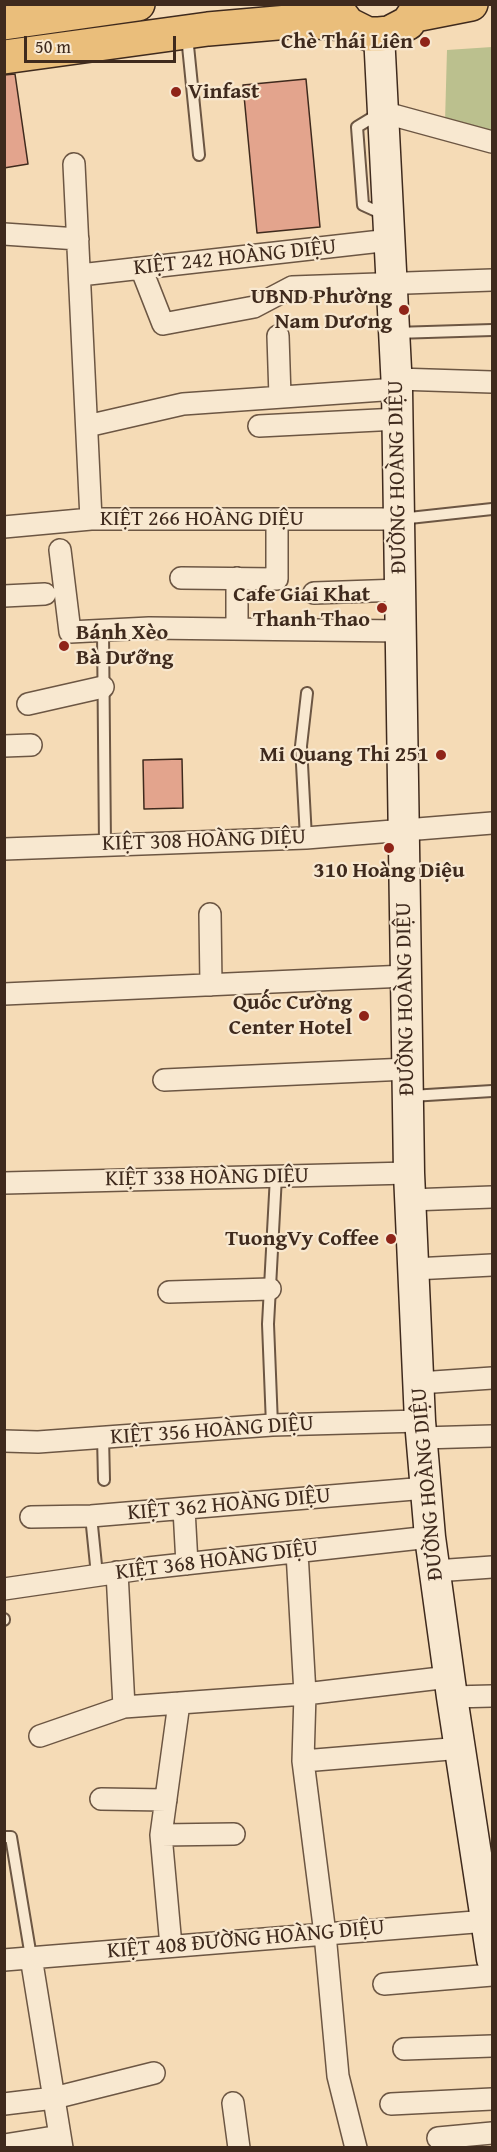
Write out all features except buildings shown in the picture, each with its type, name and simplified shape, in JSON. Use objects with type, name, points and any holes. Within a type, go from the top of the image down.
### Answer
[{"type":"main road","points":[[4,23],[138,4]]},
{"type":"main road","points":[[4,57],[186,32],[300,21],[354,21],[399,29],[418,10],[471,4]]},
{"type":"main road","name":"ĐƯỜNG HOÀNG DIỆU","points":[[354,21],[382,112],[397,384],[409,1187],[420,1429],[430,1537],[450,1687],[487,1888],[487,1921],[492,1959]]},
{"type":"street","points":[[382,112],[492,142]]},
{"type":"street","points":[[74,164],[91,519]]},
{"type":"street","name":"KIỆT 242 HOÀNG DIỆU","points":[[80,275],[141,268],[389,228]]},
{"type":"street","points":[[4,234],[78,239]]},
{"type":"street","points":[[141,268],[163,324],[254,307],[292,287],[492,280]]},
{"type":"street","points":[[278,336],[280,397]]},
{"type":"street","points":[[87,426],[183,404],[280,397],[397,384],[492,382]]},
{"type":"street","points":[[259,426],[398,419]]},
{"type":"street","name":"KIỆT 266 HOÀNG DIỆU","points":[[4,527],[91,519],[400,519]]},
{"type":"street","points":[[181,578],[277,579],[277,519]]},
{"type":"street","points":[[60,550],[70,632],[237,629],[401,631]]},
{"type":"street","points":[[237,578],[237,629]]},
{"type":"street","points":[[314,593],[400,590]]},
{"type":"street","points":[[4,596],[45,594]]},
{"type":"street","points":[[28,704],[103,687]]},
{"type":"street","points":[[4,746],[31,745]]},
{"type":"street","name":"KIỆT 308 HOÀNG DIỆU","points":[[4,849],[306,838],[492,823]]},
{"type":"street","points":[[210,914],[211,985]]},
{"type":"street","points":[[4,994],[406,976]]},
{"type":"street","points":[[164,1080],[407,1083]]},
{"type":"street","name":"KIỆT 338 HOÀNG DIỆU","points":[[4,1183],[276,1176],[409,1187],[492,1197]]},
{"type":"street","points":[[414,1269],[492,1265]]},
{"type":"street","points":[[169,1292],[270,1289]]},
{"type":"street","points":[[419,1383],[492,1378]]},
{"type":"street","name":"KIỆT 356 HOÀNG DIỆU","points":[[4,1441],[38,1442],[272,1425],[420,1429],[492,1436]]},
{"type":"street","name":"KIỆT 362 HOÀNG DIỆU","points":[[32,1517],[91,1516],[426,1488]]},
{"type":"street","points":[[184,1509],[187,1564]]},
{"type":"street","name":"KIỆT 368 HOÀNG DIỆU","points":[[4,1589],[187,1564],[430,1537]]},
{"type":"street","points":[[297,1552],[305,1694],[303,1761],[325,1934],[338,2076],[356,2148]]},
{"type":"street","points":[[435,1571],[492,1567]]},
{"type":"street","points":[[107,1574],[124,1707]]},
{"type":"street","points":[[40,1736],[124,1707],[305,1694],[450,1687],[492,1696]]},
{"type":"street","points":[[171,1946],[160,1835],[179,1703]]},
{"type":"street","points":[[303,1761],[462,1748]]},
{"type":"street","points":[[101,1799],[166,1800]]},
{"type":"street","points":[[160,1835],[234,1834]]},
{"type":"street","name":"KIỆT 408 ĐƯỜNG HOÀNG DIỆU","points":[[4,1960],[487,1921]]},
{"type":"street","points":[[4,2145],[61,2142],[31,1957]]},
{"type":"street","points":[[384,1984],[492,1975]]},
{"type":"street","points":[[404,2049],[492,2046]]},
{"type":"street","points":[[4,2104],[54,2098],[154,2073]]},
{"type":"street","points":[[391,2104],[492,2099]]},
{"type":"street","points":[[233,2103],[239,2148]]},
{"type":"street","points":[[438,2138],[492,2133]]},
{"type":"lane","points":[[186,32],[199,155]]},
{"type":"lane","points":[[394,333],[492,330]]},
{"type":"lane","points":[[400,519],[492,509]]},
{"type":"lane","points":[[103,631],[105,845]]},
{"type":"lane","points":[[306,838],[301,746],[307,693]]},
{"type":"lane","points":[[407,1083],[492,1092]]},
{"type":"lane","points":[[272,1425],[268,1324],[276,1176]]},
{"type":"lane","points":[[103,1437],[104,1480]]},
{"type":"lane","points":[[91,1516],[107,1574]]},
{"type":"lane","points":[[4,1837],[11,1837],[31,1957]]},
{"type":"green space","points":[[492,47],[492,135],[445,122],[447,50]]},
{"type":"place","name":"Chè Thái Liên","points":[[425,42]]},
{"type":"place","name":"Vinfast","points":[[176,92]]},
{"type":"place","name":"UBND Phường Nam Dương","points":[[404,310]]},
{"type":"place","name":"Cafe Giai Khat Thanh Thao","points":[[382,608]]},
{"type":"place","name":"Bánh Xèo Bà Dưỡng","points":[[64,646]]},
{"type":"place","name":"Mi Quang Thi 251","points":[[441,755]]},
{"type":"place","name":"310 Hoàng Diệu","points":[[389,848]]},
{"type":"place","name":"Quốc Cường Center Hotel","points":[[364,1016]]},
{"type":"place","name":"TuongVy Coffee","points":[[391,1239]]}]
